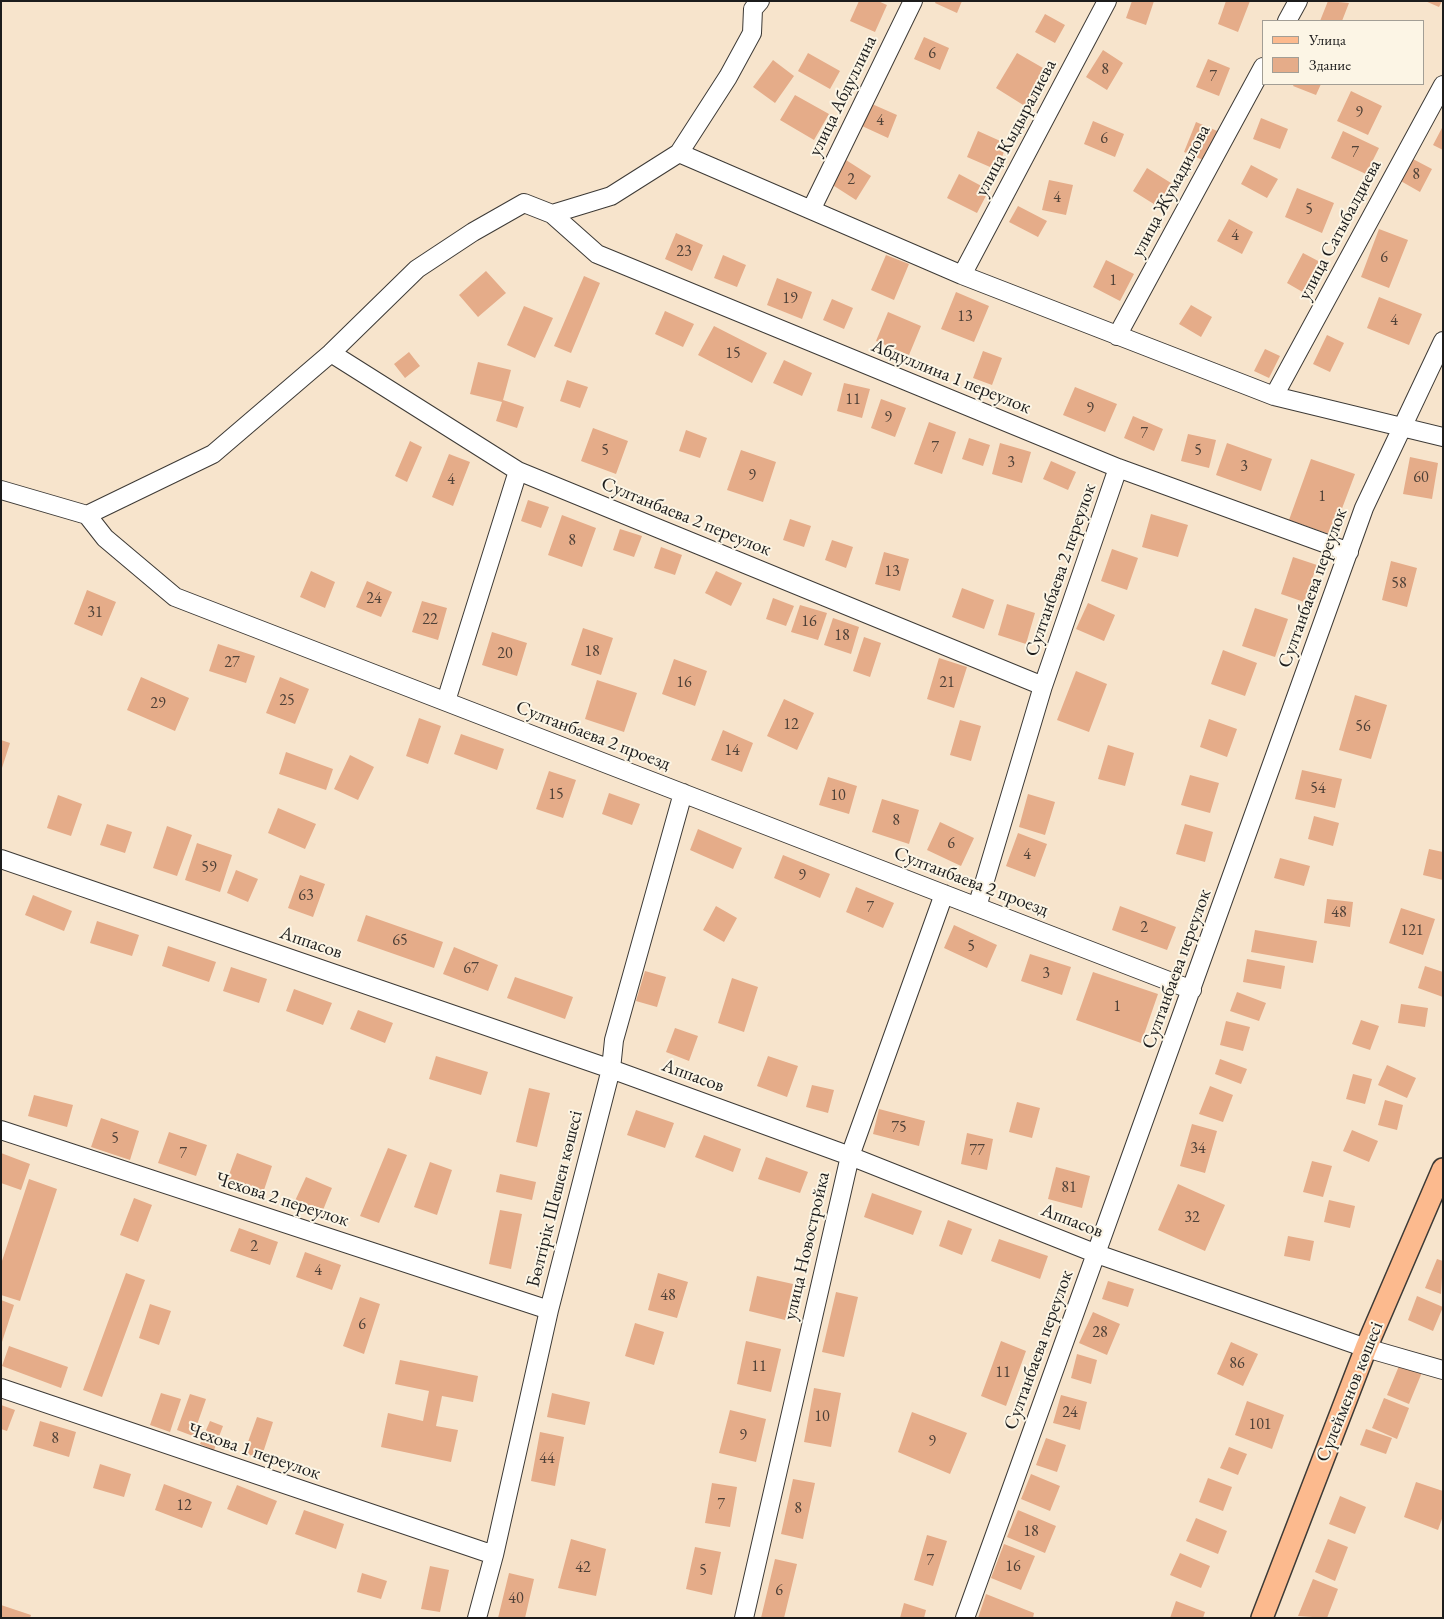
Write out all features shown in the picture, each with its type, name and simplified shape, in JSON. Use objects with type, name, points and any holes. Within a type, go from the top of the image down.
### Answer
[{"type":"main road","name":"Сүлейменов көшесі","points":[[1262,1618],[1366,1348],[1443,1169]]},
{"type":"street","points":[[1,490],[87,516],[213,454],[331,352],[417,269],[473,232],[524,203],[552,214],[611,196],[679,153],[728,77],[752,33],[753,9],[760,1]]},
{"type":"street","name":"улица Абдуллина","points":[[812,208],[913,1]]},
{"type":"street","name":"улица Кыдыралиева","points":[[962,275],[1107,1]]},
{"type":"street","points":[[1288,20],[1298,1]]},
{"type":"street","name":"улица Жумадилова","points":[[1117,336],[1262,69]]},
{"type":"street","name":"улица Сатыбалдиева","points":[[1274,396],[1443,85]]},
{"type":"street","points":[[679,153],[812,208],[962,275],[1274,396],[1443,437]]},
{"type":"street","name":"Абдуллина 1 переулок","points":[[552,214],[597,254],[1118,468],[1349,552]]},
{"type":"street","name":"Султанбаева переулок","points":[[965,1618],[1364,508],[1400,428],[1443,341]]},
{"type":"street","name":"Султанбаева 2 переулок","points":[[331,352],[518,471],[1044,686]]},
{"type":"street","name":"Султанбаева 2 переулок","points":[[977,907],[1044,686],[1118,468]]},
{"type":"street","points":[[446,701],[518,471]]},
{"type":"street","name":"Султанбаева 2 проезд","points":[[87,516],[105,538],[175,597],[1192,990]]},
{"type":"street","name":"Бөлтірік Шешен көшесі","points":[[477,1618],[494,1555],[549,1310],[610,1069],[614,1040],[683,793]]},
{"type":"street","name":"Аппасов","points":[[1,858],[610,1069],[850,1156],[1097,1254],[1366,1348],[1443,1370]]},
{"type":"street","name":"улица Новостройка","points":[[744,1618],[850,1156],[944,894]]},
{"type":"street","name":"Чехова 2 переулок","points":[[1,1130],[549,1310]]},
{"type":"street","name":"Чехова 1 переулок","points":[[1,1388],[494,1555]]},
{"type":"building","points":[[859,1],[878,1],[887,5],[875,32],[850,21]]},
{"type":"building","points":[[936,1],[962,1],[957,13],[935,3]]},
{"type":"building","points":[[1132,1],[1154,1],[1146,25],[1126,18]]},
{"type":"building","points":[[1226,1],[1250,1],[1238,32],[1218,24]]},
{"type":"building","points":[[1328,1],[1349,3],[1342,20],[1320,20]]},
{"type":"building","points":[[1425,1],[1442,1],[1439,7]]},
{"type":"building","points":[[1045,14],[1065,25],[1055,43],[1035,32]]},
{"type":"building","points":[[924,37],[949,48],[940,70],[914,59]]},
{"type":"building","points":[[1103,50],[1123,63],[1107,90],[1086,77]]},
{"type":"building","points":[[808,53],[840,71],[830,89],[798,71]]},
{"type":"building","points":[[1017,53],[1050,72],[1028,108],[996,88]]},
{"type":"building","points":[[1208,59],[1230,68],[1219,96],[1196,87]]},
{"type":"building","points":[[773,60],[794,76],[775,103],[753,87]]},
{"type":"building","points":[[1294,85],[1321,85],[1316,95]]},
{"type":"building","points":[[1351,91],[1382,106],[1368,135],[1337,121]]},
{"type":"building","points":[[795,95],[829,114],[814,140],[780,120]]},
{"type":"building","points":[[872,104],[897,115],[888,138],[862,126]]},
{"type":"building","points":[[1261,118],[1288,129],[1280,149],[1253,139]]},
{"type":"building","points":[[1093,121],[1124,134],[1115,157],[1084,144]]},
{"type":"building","points":[[1196,122],[1222,133],[1210,163],[1184,152]]},
{"type":"building","points":[[1443,126],[1443,150],[1433,145]]},
{"type":"building","points":[[978,131],[1007,144],[997,170],[967,157]]},
{"type":"building","points":[[1343,131],[1379,148],[1366,174],[1331,158]]},
{"type":"building","points":[[1411,158],[1432,169],[1420,192],[1399,180]]},
{"type":"building","points":[[846,160],[871,176],[856,200],[831,184]]},
{"type":"building","points":[[1251,165],[1278,179],[1267,198],[1241,184]]},
{"type":"building","points":[[1147,168],[1171,183],[1157,206],[1133,191]]},
{"type":"building","points":[[959,174],[989,190],[977,213],[947,198]]},
{"type":"building","points":[[1049,180],[1073,185],[1066,215],[1042,210]]},
{"type":"building","points":[[1297,188],[1334,203],[1322,233],[1285,217]]},
{"type":"building","points":[[1018,206],[1047,221],[1038,237],[1009,222]]},
{"type":"building","points":[[1229,219],[1253,232],[1242,254],[1217,241]]},
{"type":"building","points":[[1379,229],[1408,240],[1389,288],[1361,277]]},
{"type":"building","points":[[676,233],[703,245],[692,271],[665,259]]},
{"type":"building","points":[[1303,253],[1322,263],[1306,294],[1287,283]]},
{"type":"building","points":[[723,255],[746,265],[737,287],[714,278]]},
{"type":"building","points":[[886,255],[909,264],[894,300],[871,290]]},
{"type":"building","points":[[1106,260],[1134,274],[1120,301],[1093,287]]},
{"type":"building","points":[[486,271],[506,293],[478,317],[459,295]]},
{"type":"building","points":[[584,276],[600,283],[571,353],[554,346]]},
{"type":"building","points":[[777,278],[812,292],[802,319],[767,305]]},
{"type":"building","points":[[956,292],[989,306],[974,342],[941,329]]},
{"type":"building","points":[[1379,297],[1422,314],[1409,345],[1367,328]]},
{"type":"building","points":[[832,299],[853,308],[844,329],[823,320]]},
{"type":"building","points":[[1191,305],[1212,317],[1201,337],[1179,324]]},
{"type":"building","points":[[524,306],[553,318],[535,358],[507,345]]},
{"type":"building","points":[[665,311],[694,324],[683,347],[655,334]]},
{"type":"building","points":[[888,312],[921,326],[909,355],[876,341]]},
{"type":"building","points":[[714,326],[767,353],[752,383],[698,355]]},
{"type":"building","points":[[1327,335],[1344,343],[1330,372],[1313,364]]},
{"type":"building","points":[[1265,349],[1280,356],[1269,378],[1254,371]]},
{"type":"building","points":[[983,351],[1002,358],[992,385],[973,378]]},
{"type":"building","points":[[409,352],[420,366],[405,378],[394,364]]},
{"type":"building","points":[[784,360],[812,373],[802,396],[773,383]]},
{"type":"building","points":[[478,362],[511,370],[503,400],[524,407],[517,428],[496,421],[502,402],[470,394]]},
{"type":"building","points":[[567,380],[588,387],[580,408],[560,401]]},
{"type":"building","points":[[844,383],[870,389],[862,418],[837,411]]},
{"type":"building","points":[[1075,387],[1117,404],[1105,432],[1063,415]]},
{"type":"building","points":[[881,399],[906,408],[895,437],[871,428]]},
{"type":"building","points":[[1133,416],[1163,429],[1154,451],[1124,438]]},
{"type":"building","points":[[929,422],[956,432],[942,474],[914,464]]},
{"type":"building","points":[[593,428],[628,441],[616,474],[581,461]]},
{"type":"building","points":[[686,430],[707,438],[700,458],[679,451]]},
{"type":"building","points":[[1188,434],[1216,440],[1209,468],[1181,461]]},
{"type":"building","points":[[969,438],[990,445],[983,466],[962,459]]},
{"type":"building","points":[[410,441],[422,447],[407,482],[395,476]]},
{"type":"building","points":[[1000,443],[1031,452],[1022,483],[992,474]]},
{"type":"building","points":[[1227,443],[1272,459],[1261,491],[1216,475]]},
{"type":"building","points":[[741,450],[776,462],[763,502],[727,490]]},
{"type":"building","points":[[449,454],[470,462],[453,506],[432,497]]},
{"type":"building","points":[[1410,457],[1438,463],[1432,499],[1403,494]]},
{"type":"building","points":[[1311,459],[1355,474],[1332,535],[1289,520]]},
{"type":"building","points":[[1051,461],[1076,472],[1068,490],[1043,479]]},
{"type":"building","points":[[528,500],[549,507],[541,528],[521,521]]},
{"type":"building","points":[[1151,514],[1188,525],[1178,557],[1142,547]]},
{"type":"building","points":[[562,515],[596,528],[582,567],[548,555]]},
{"type":"building","points":[[790,519],[811,526],[804,547],[783,540]]},
{"type":"building","points":[[620,529],[642,536],[634,557],[613,550]]},
{"type":"building","points":[[832,540],[853,547],[846,568],[825,560]]},
{"type":"building","points":[[661,547],[682,555],[675,575],[654,568]]},
{"type":"building","points":[[1112,549],[1138,558],[1127,590],[1101,581]]},
{"type":"building","points":[[884,552],[909,559],[900,591],[875,584]]},
{"type":"building","points":[[1293,557],[1317,565],[1304,602],[1281,594]]},
{"type":"building","points":[[1391,561],[1417,568],[1407,607],[1382,600]]},
{"type":"building","points":[[311,571],[335,582],[325,608],[300,597]]},
{"type":"building","points":[[716,571],[742,583],[731,606],[705,593]]},
{"type":"building","points":[[367,581],[392,592],[381,617],[356,607]]},
{"type":"building","points":[[962,588],[994,600],[984,629],[952,617]]},
{"type":"building","points":[[87,590],[116,602],[102,636],[74,624]]},
{"type":"building","points":[[773,598],[794,606],[786,626],[766,619]]},
{"type":"building","points":[[422,601],[447,608],[438,640],[412,632]]},
{"type":"building","points":[[1088,603],[1115,615],[1104,641],[1076,629]]},
{"type":"building","points":[[1007,604],[1035,613],[1026,644],[998,635]]},
{"type":"building","points":[[800,605],[827,613],[818,640],[791,632]]},
{"type":"building","points":[[1255,608],[1288,619],[1275,657],[1242,646]]},
{"type":"building","points":[[833,618],[859,627],[851,654],[824,645]]},
{"type":"building","points":[[583,628],[613,638],[601,675],[571,665]]},
{"type":"building","points":[[492,632],[527,643],[517,676],[482,665]]},
{"type":"building","points":[[864,637],[881,643],[870,677],[853,671]]},
{"type":"building","points":[[218,644],[255,656],[246,683],[209,671]]},
{"type":"building","points":[[1223,650],[1257,663],[1245,696],[1211,684]]},
{"type":"building","points":[[939,658],[967,667],[954,708],[927,699]]},
{"type":"building","points":[[674,659],[707,671],[695,706],[662,694]]},
{"type":"building","points":[[1076,671],[1107,684],[1089,732],[1057,720]]},
{"type":"building","points":[[141,677],[189,698],[175,731],[127,710]]},
{"type":"building","points":[[280,677],[309,689],[295,724],[266,713]]},
{"type":"building","points":[[597,680],[637,693],[624,732],[585,719]]},
{"type":"building","points":[[1355,695],[1387,705],[1371,759],[1339,750]]},
{"type":"building","points":[[784,699],[814,713],[797,750],[767,736]]},
{"type":"building","points":[[419,718],[441,726],[428,764],[406,756]]},
{"type":"building","points":[[1209,719],[1237,729],[1227,757],[1200,747]]},
{"type":"building","points":[[960,720],[981,726],[971,761],[950,755]]},
{"type":"building","points":[[723,730],[753,743],[742,772],[711,760]]},
{"type":"building","points":[[461,734],[504,749],[497,770],[454,754]]},
{"type":"building","points":[[1,740],[10,743],[2,768],[1,768]]},
{"type":"building","points":[[1108,745],[1134,753],[1125,786],[1098,779]]},
{"type":"building","points":[[286,752],[333,769],[326,790],[279,774]]},
{"type":"building","points":[[350,755],[374,767],[358,800],[334,789]]},
{"type":"building","points":[[1302,770],[1342,779],[1335,808],[1295,799]]},
{"type":"building","points":[[549,771],[576,780],[563,818],[536,809]]},
{"type":"building","points":[[1190,775],[1219,783],[1210,813],[1181,805]]},
{"type":"building","points":[[828,777],[857,786],[849,814],[819,805]]},
{"type":"building","points":[[609,793],[640,804],[632,825],[602,814]]},
{"type":"building","points":[[1028,794],[1055,802],[1045,835],[1019,827]]},
{"type":"building","points":[[58,795],[82,804],[71,836],[47,828]]},
{"type":"building","points":[[882,799],[919,810],[909,844],[872,832]]},
{"type":"building","points":[[278,808],[316,824],[305,849],[268,833]]},
{"type":"building","points":[[1314,816],[1339,823],[1333,846],[1308,839]]},
{"type":"building","points":[[940,822],[974,838],[961,866],[927,850]]},
{"type":"building","points":[[107,824],[132,832],[125,853],[100,845]]},
{"type":"building","points":[[1185,824],[1213,832],[1205,862],[1176,854]]},
{"type":"building","points":[[167,826],[192,835],[177,876],[153,868]]},
{"type":"building","points":[[698,829],[742,848],[733,869],[690,850]]},
{"type":"building","points":[[1018,833],[1047,844],[1035,877],[1006,866]]},
{"type":"building","points":[[197,843],[232,855],[220,892],[185,880]]},
{"type":"building","points":[[1429,849],[1443,852],[1443,880],[1423,875]]},
{"type":"building","points":[[783,855],[830,874],[820,898],[774,878]]},
{"type":"building","points":[[1280,858],[1310,866],[1304,886],[1274,878]]},
{"type":"building","points":[[236,870],[258,879],[248,902],[227,893]]},
{"type":"building","points":[[300,875],[325,884],[313,917],[288,908]]},
{"type":"building","points":[[856,887],[894,903],[883,928],[846,912]]},
{"type":"building","points":[[33,895],[72,911],[64,931],[25,915]]},
{"type":"building","points":[[1327,899],[1353,902],[1350,927],[1324,923]]},
{"type":"building","points":[[716,906],[737,918],[724,942],[703,930]]},
{"type":"building","points":[[1120,906],[1176,927],[1167,950],[1112,930]]},
{"type":"building","points":[[1401,908],[1435,919],[1423,955],[1389,943]]},
{"type":"building","points":[[366,915],[443,942],[434,968],[357,941]]},
{"type":"building","points":[[97,921],[139,935],[132,956],[90,943]]},
{"type":"building","points":[[954,925],[997,945],[987,968],[944,948]]},
{"type":"building","points":[[1255,930],[1317,941],[1313,963],[1251,952]]},
{"type":"building","points":[[168,946],[216,962],[209,982],[162,966]]},
{"type":"building","points":[[454,947],[498,965],[488,991],[443,974]]},
{"type":"building","points":[[1030,954],[1071,967],[1062,995],[1021,981]]},
{"type":"building","points":[[1247,959],[1285,966],[1281,989],[1243,982]]},
{"type":"building","points":[[1425,966],[1443,972],[1443,997],[1418,988]]},
{"type":"building","points":[[231,967],[267,979],[259,1003],[223,991]]},
{"type":"building","points":[[645,971],[666,977],[657,1007],[636,1001]]},
{"type":"building","points":[[1093,972],[1158,994],[1141,1043],[1076,1020]]},
{"type":"building","points":[[515,977],[573,997],[565,1019],[507,998]]},
{"type":"building","points":[[732,978],[758,987],[744,1032],[718,1023]]},
{"type":"building","points":[[294,989],[332,1003],[323,1025],[286,1011]]},
{"type":"building","points":[[1237,992],[1266,1003],[1259,1021],[1230,1011]]},
{"type":"building","points":[[1401,1004],[1428,1008],[1425,1027],[1398,1023]]},
{"type":"building","points":[[358,1010],[393,1023],[385,1043],[350,1029]]},
{"type":"building","points":[[1361,1020],[1379,1026],[1370,1050],[1352,1044]]},
{"type":"building","points":[[1226,1021],[1250,1027],[1243,1051],[1220,1045]]},
{"type":"building","points":[[675,1028],[698,1036],[689,1061],[666,1052]]},
{"type":"building","points":[[436,1056],[488,1072],[481,1095],[429,1079]]},
{"type":"building","points":[[768,1056],[798,1066],[787,1097],[757,1086]]},
{"type":"building","points":[[1220,1059],[1247,1069],[1241,1084],[1215,1074]]},
{"type":"building","points":[[1387,1065],[1416,1078],[1407,1098],[1378,1085]]},
{"type":"building","points":[[1353,1074],[1372,1079],[1365,1104],[1346,1099]]},
{"type":"building","points":[[812,1085],[834,1090],[828,1113],[806,1107]]},
{"type":"building","points":[[1210,1086],[1233,1095],[1223,1122],[1199,1114]]},
{"type":"building","points":[[529,1088],[550,1093],[537,1147],[516,1142]]},
{"type":"building","points":[[34,1095],[73,1105],[67,1127],[28,1116]]},
{"type":"building","points":[[1385,1100],[1403,1105],[1397,1130],[1378,1125]]},
{"type":"building","points":[[1017,1102],[1040,1108],[1032,1138],[1009,1132]]},
{"type":"building","points":[[879,1109],[925,1121],[919,1146],[873,1134]]},
{"type":"building","points":[[636,1110],[674,1123],[665,1148],[627,1135]]},
{"type":"building","points":[[101,1118],[139,1131],[130,1160],[91,1147]]},
{"type":"building","points":[[1192,1124],[1217,1131],[1205,1173],[1180,1166]]},
{"type":"building","points":[[1352,1130],[1378,1141],[1369,1162],[1343,1151]]},
{"type":"building","points":[[169,1132],[207,1145],[196,1176],[158,1163]]},
{"type":"building","points":[[967,1133],[993,1139],[987,1170],[961,1164]]},
{"type":"building","points":[[704,1135],[741,1149],[733,1172],[695,1157]]},
{"type":"building","points":[[388,1148],[407,1155],[379,1223],[360,1216]]},
{"type":"building","points":[[1,1153],[30,1164],[21,1190],[1,1183]]},
{"type":"building","points":[[237,1153],[272,1166],[262,1196],[226,1183]]},
{"type":"building","points":[[766,1157],[808,1172],[800,1193],[758,1179]]},
{"type":"building","points":[[1312,1161],[1332,1166],[1323,1197],[1303,1192]]},
{"type":"building","points":[[430,1162],[452,1170],[437,1215],[414,1207]]},
{"type":"building","points":[[1056,1167],[1090,1176],[1082,1208],[1048,1199]]},
{"type":"building","points":[[500,1174],[536,1182],[532,1200],[496,1192]]},
{"type":"building","points":[[306,1177],[332,1188],[321,1215],[294,1203]]},
{"type":"building","points":[[29,1179],[57,1189],[20,1301],[1,1295],[1,1264]]},
{"type":"building","points":[[1178,1184],[1225,1205],[1205,1251],[1158,1230]]},
{"type":"building","points":[[872,1193],[922,1211],[913,1235],[864,1217]]},
{"type":"building","points":[[134,1198],[152,1205],[138,1242],[120,1235]]},
{"type":"building","points":[[1329,1200],[1355,1206],[1350,1228],[1324,1222]]},
{"type":"building","points":[[500,1210],[522,1214],[511,1269],[489,1264]]},
{"type":"building","points":[[948,1220],[972,1229],[962,1255],[939,1246]]},
{"type":"building","points":[[239,1228],[278,1242],[270,1265],[230,1251]]},
{"type":"building","points":[[1288,1236],[1314,1241],[1310,1261],[1284,1256]]},
{"type":"building","points":[[999,1239],[1048,1256],[1040,1279],[991,1261]]},
{"type":"building","points":[[305,1252],[341,1265],[332,1290],[296,1277]]},
{"type":"building","points":[[1437,1259],[1443,1261],[1441,1294],[1425,1288]]},
{"type":"building","points":[[126,1273],[145,1280],[102,1397],[83,1390]]},
{"type":"building","points":[[658,1273],[688,1282],[677,1318],[648,1310]]},
{"type":"building","points":[[757,1276],[793,1284],[785,1320],[749,1311]]},
{"type":"building","points":[[1108,1281],[1134,1289],[1128,1307],[1102,1299]]},
{"type":"building","points":[[836,1292],[858,1297],[844,1357],[822,1352]]},
{"type":"building","points":[[1417,1296],[1443,1307],[1433,1331],[1408,1320]]},
{"type":"building","points":[[360,1297],[380,1304],[364,1354],[343,1346]]},
{"type":"building","points":[[1,1300],[14,1305],[2,1342],[1,1342]]},
{"type":"building","points":[[150,1304],[171,1311],[159,1345],[139,1338]]},
{"type":"building","points":[[1093,1312],[1120,1324],[1107,1355],[1079,1343]]},
{"type":"building","points":[[635,1323],[664,1332],[654,1365],[625,1356]]},
{"type":"building","points":[[746,1341],[781,1349],[771,1392],[737,1384]]},
{"type":"building","points":[[1001,1341],[1026,1351],[1006,1406],[981,1396]]},
{"type":"building","points":[[1231,1342],[1258,1354],[1243,1386],[1217,1374]]},
{"type":"building","points":[[9,1346],[68,1367],[61,1388],[2,1366]]},
{"type":"building","points":[[1077,1354],[1097,1360],[1091,1384],[1071,1378]]},
{"type":"building","points":[[400,1360],[478,1376],[473,1402],[442,1396],[436,1426],[458,1430],[451,1462],[381,1447],[388,1413],[423,1421],[429,1391],[395,1384]]},
{"type":"building","points":[[1401,1361],[1423,1370],[1409,1404],[1387,1395]]},
{"type":"building","points":[[814,1388],[841,1393],[831,1447],[804,1442]]},
{"type":"building","points":[[161,1393],[181,1399],[170,1432],[150,1425]]},
{"type":"building","points":[[552,1393],[590,1402],[585,1425],[547,1417]]},
{"type":"building","points":[[190,1394],[206,1399],[193,1436],[177,1430]]},
{"type":"building","points":[[1061,1395],[1087,1402],[1080,1430],[1053,1423]]},
{"type":"building","points":[[1384,1398],[1409,1408],[1397,1439],[1372,1428]]},
{"type":"building","points":[[1247,1401],[1284,1415],[1272,1449],[1235,1435]]},
{"type":"building","points":[[1,1405],[15,1410],[7,1431],[1,1429]]},
{"type":"building","points":[[730,1410],[766,1419],[756,1462],[719,1453]]},
{"type":"building","points":[[912,1412],[967,1433],[950,1474],[898,1452]]},
{"type":"building","points":[[257,1417],[273,1422],[261,1459],[244,1453]]},
{"type":"building","points":[[40,1421],[76,1432],[69,1457],[33,1446]]},
{"type":"building","points":[[210,1421],[223,1426],[214,1450],[200,1444]]},
{"type":"building","points":[[1366,1429],[1392,1438],[1386,1454],[1360,1445]]},
{"type":"building","points":[[540,1432],[564,1437],[555,1486],[531,1481]]},
{"type":"building","points":[[1046,1438],[1066,1445],[1057,1472],[1036,1465]]},
{"type":"building","points":[[1229,1447],[1247,1454],[1238,1475],[1220,1468]]},
{"type":"building","points":[[100,1464],[131,1474],[124,1497],[93,1488]]},
{"type":"building","points":[[1031,1474],[1060,1486],[1050,1511],[1021,1499]]},
{"type":"building","points":[[1208,1478],[1232,1487],[1223,1511],[1199,1502]]},
{"type":"building","points":[[793,1479],[815,1483],[803,1539],[781,1534]]},
{"type":"building","points":[[1416,1482],[1443,1491],[1443,1516],[1438,1530],[1404,1517]]},
{"type":"building","points":[[712,1483],[737,1487],[730,1527],[705,1523]]},
{"type":"building","points":[[164,1484],[212,1502],[202,1528],[155,1510]]},
{"type":"building","points":[[237,1485],[277,1501],[267,1525],[227,1509]]},
{"type":"building","points":[[1340,1496],[1366,1507],[1355,1534],[1329,1524]]},
{"type":"building","points":[[304,1510],[344,1524],[336,1549],[295,1534]]},
{"type":"building","points":[[1018,1510],[1056,1526],[1045,1553],[1007,1537]]},
{"type":"building","points":[[1196,1518],[1227,1531],[1218,1554],[1186,1541]]},
{"type":"building","points":[[927,1535],[947,1541],[933,1586],[914,1580]]},
{"type":"building","points":[[571,1539],[606,1549],[596,1596],[558,1588]]},
{"type":"building","points":[[1328,1539],[1348,1547],[1335,1581],[1315,1572]]},
{"type":"building","points":[[1004,1544],[1035,1556],[1021,1590],[991,1578]]},
{"type":"building","points":[[695,1547],[721,1552],[712,1595],[686,1589]]},
{"type":"building","points":[[1180,1553],[1210,1566],[1201,1588],[1170,1575]]},
{"type":"building","points":[[775,1559],[797,1564],[784,1618],[761,1618]]},
{"type":"building","points":[[430,1566],[449,1570],[440,1612],[421,1609]]},
{"type":"building","points":[[362,1573],[387,1581],[381,1599],[357,1592]]},
{"type":"building","points":[[509,1573],[534,1579],[525,1618],[498,1618]]},
{"type":"building","points":[[1313,1579],[1338,1589],[1327,1618],[1298,1616]]},
{"type":"building","points":[[986,1594],[1034,1613],[1033,1618],[978,1618]]},
{"type":"building","points":[[1176,1601],[1205,1612],[1203,1618],[1170,1618]]},
{"type":"building","points":[[904,1603],[926,1610],[924,1618],[900,1618]]},
{"type":"building","points":[[1,1605],[31,1615],[30,1618],[1,1618]]}]
